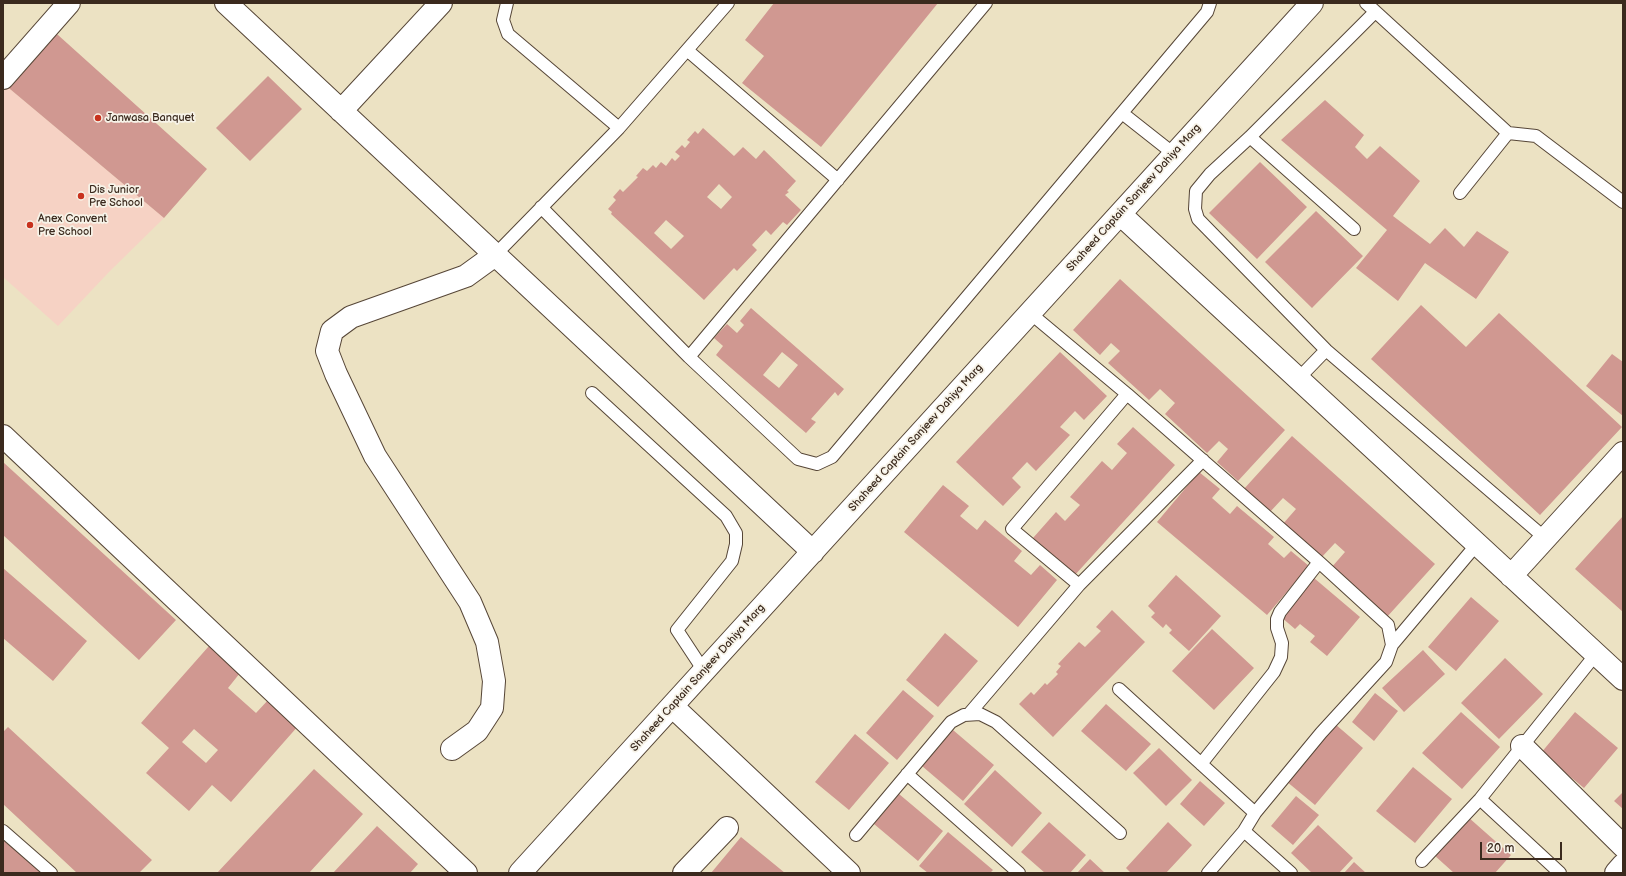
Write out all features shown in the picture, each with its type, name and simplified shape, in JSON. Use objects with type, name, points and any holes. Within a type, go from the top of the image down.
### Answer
[{"type":"street","points":[[3,78],[69,3]]},
{"type":"street","points":[[226,3],[813,552]]},
{"type":"street","points":[[341,111],[441,3]]},
{"type":"street","name":"Shaheed Captain Sanjeev Dahiya Marg","points":[[520,873],[1312,3]]},
{"type":"street","points":[[1120,214],[1623,679]]},
{"type":"street","points":[[452,749],[477,731],[492,708],[494,681],[487,642],[470,602],[376,456],[336,374],[327,351],[332,331],[351,317],[466,276],[495,255]]},
{"type":"street","points":[[3,436],[466,873]]},
{"type":"street","points":[[1511,576],[1623,453]]},
{"type":"street","points":[[672,706],[850,873]]},
{"type":"street","points":[[1522,746],[1623,846]]},
{"type":"street","points":[[684,873],[727,828]]},
{"type":"street","points":[[1616,873],[1623,865]]},
{"type":"lane","points":[[508,3],[503,20],[508,34],[619,128]]},
{"type":"lane","points":[[495,255],[619,128],[728,3]]},
{"type":"lane","points":[[689,357],[986,3]]},
{"type":"lane","points":[[541,207],[689,357],[798,460],[817,464],[832,457],[1207,12],[1210,3]]},
{"type":"lane","points":[[1366,3],[1508,133],[1536,136],[1623,202]]},
{"type":"lane","points":[[1375,12],[1250,137],[1210,174],[1196,191],[1195,208],[1198,219],[1326,350],[1545,538]]},
{"type":"lane","points":[[687,50],[838,180]]},
{"type":"lane","points":[[1122,113],[1174,154]]},
{"type":"lane","points":[[1460,193],[1508,133]]},
{"type":"lane","points":[[1250,137],[1354,229]]},
{"type":"lane","points":[[1030,313],[1203,460],[1388,625],[1392,645]]},
{"type":"lane","points":[[1298,379],[1326,350]]},
{"type":"lane","points":[[592,393],[726,516],[736,533],[736,544],[732,561],[677,630],[704,671]]},
{"type":"lane","points":[[1079,585],[1012,529],[1127,394]]},
{"type":"lane","points":[[969,714],[1079,585],[1203,460]]},
{"type":"lane","points":[[1208,873],[1244,831],[1255,813],[1321,733],[1386,662],[1392,645],[1477,544]]},
{"type":"lane","points":[[1202,764],[1274,672],[1281,657],[1282,643],[1277,628],[1277,619],[1280,612],[1319,562]]},
{"type":"lane","points":[[1422,861],[1480,799],[1596,654]]},
{"type":"lane","points":[[1119,689],[1255,813]]},
{"type":"lane","points":[[856,835],[951,722],[969,714],[980,714],[996,722],[1120,833]]},
{"type":"lane","points":[[907,774],[1019,873]]},
{"type":"lane","points":[[1480,799],[1560,873]]},
{"type":"lane","points":[[3,831],[51,873]]},
{"type":"lane","points":[[1244,831],[1292,873]]},
{"type":"shaded area","name":"Dis Junior Pre School","points":[[4,84],[164,218],[109,272],[58,326],[3,277]]},
{"type":"building","points":[[774,3],[938,3],[821,147],[742,83],[764,56],[745,40]]},
{"type":"building","name":"Janwasa Banquet","points":[[48,26],[207,169],[164,218],[4,84]]},
{"type":"building","points":[[268,76],[302,109],[250,161],[216,128]]},
{"type":"building","points":[[1325,100],[1364,135],[1355,147],[1367,159],[1380,146],[1420,181],[1393,216],[1430,244],[1445,228],[1464,247],[1477,231],[1509,252],[1476,299],[1425,263],[1398,301],[1356,268],[1387,230],[1281,140]]},
{"type":"building","points":[[703,128],[734,156],[743,147],[756,159],[764,150],[796,181],[787,191],[789,192],[785,195],[801,210],[787,225],[783,222],[771,235],[766,230],[752,245],[757,250],[737,271],[734,268],[704,300],[611,214],[612,212],[608,209],[616,200],[613,197],[620,189],[623,192],[638,177],[636,176],[643,168],[647,171],[653,165],[656,168],[661,162],[666,166],[672,158],[675,161],[680,156],[675,152],[682,145],[685,148],[690,142],[687,140],[695,131],[698,134]],"holes":[[[719,184],[732,197],[721,209],[707,197]],[[666,220],[684,236],[671,249],[654,233]]]},
{"type":"building","points":[[1260,162],[1307,207],[1257,259],[1209,213]]},
{"type":"building","points":[[1316,211],[1363,256],[1312,308],[1265,262]]},
{"type":"building","points":[[1120,279],[1285,430],[1238,481],[1217,462],[1228,449],[1219,441],[1207,453],[1165,414],[1175,403],[1160,389],[1149,400],[1108,363],[1120,351],[1111,343],[1100,355],[1073,330]]},
{"type":"building","points":[[1421,305],[1466,347],[1499,313],[1622,427],[1540,515],[1371,359]]},
{"type":"building","points":[[751,308],[844,389],[838,396],[835,392],[811,419],[816,422],[806,433],[716,355],[723,346],[714,338],[727,324],[737,333],[744,325],[740,321]],"holes":[[[782,352],[798,365],[779,388],[763,375]]]},
{"type":"building","points":[[1060,352],[1107,396],[1084,420],[1075,411],[1060,427],[1070,435],[1036,471],[1027,462],[1012,478],[1021,487],[1003,506],[956,462]]},
{"type":"building","points":[[1612,354],[1623,362],[1623,416],[1586,386]]},
{"type":"building","points":[[1133,427],[1175,465],[1074,576],[1033,538],[1056,512],[1065,521],[1080,505],[1070,497],[1102,461],[1112,470],[1127,453],[1117,444]]},
{"type":"building","points":[[1292,436],[1435,564],[1386,618],[1331,568],[1345,552],[1335,543],[1320,559],[1282,525],[1296,509],[1283,498],[1269,513],[1243,490]]},
{"type":"building","points":[[3,462],[176,620],[139,660],[3,535]]},
{"type":"building","points":[[1199,472],[1220,489],[1212,498],[1230,514],[1237,506],[1274,537],[1268,544],[1284,558],[1291,551],[1309,566],[1267,615],[1157,522]]},
{"type":"building","points":[[943,485],[969,506],[960,516],[977,530],[985,520],[1022,551],[1014,561],[1031,575],[1040,565],[1057,580],[1018,627],[904,532]]},
{"type":"building","points":[[1623,516],[1623,612],[1575,569]]},
{"type":"building","points":[[3,568],[87,641],[53,681],[3,638]]},
{"type":"building","points":[[1176,575],[1221,616],[1189,651],[1169,633],[1172,630],[1166,624],[1163,628],[1151,617],[1155,613],[1148,606]]},
{"type":"building","points":[[1314,578],[1360,617],[1327,656],[1310,642],[1315,636],[1300,624],[1295,629],[1281,617]]},
{"type":"building","points":[[1471,597],[1499,621],[1456,671],[1428,647]]},
{"type":"building","points":[[1112,610],[1145,642],[1053,737],[1019,704],[1031,692],[1034,695],[1045,683],[1047,685],[1058,674],[1056,672],[1061,666],[1058,664],[1079,642],[1085,647],[1101,631],[1096,627]]},
{"type":"building","points":[[1212,629],[1254,668],[1214,710],[1172,671]]},
{"type":"building","points":[[945,633],[978,661],[938,707],[906,680]]},
{"type":"building","points":[[209,646],[240,673],[228,688],[256,713],[269,699],[299,725],[231,802],[212,785],[189,811],[146,773],[169,748],[141,723]],"holes":[[[194,729],[218,750],[206,763],[182,742]]]},
{"type":"building","points":[[1423,650],[1445,674],[1404,712],[1382,688]]},
{"type":"building","points":[[1505,658],[1543,694],[1499,739],[1461,703]]},
{"type":"building","points":[[903,690],[934,716],[897,760],[866,733]]},
{"type":"building","points":[[1375,693],[1398,711],[1374,741],[1352,722]]},
{"type":"building","points":[[1106,704],[1151,744],[1126,771],[1081,731]]},
{"type":"building","points":[[1461,712],[1500,747],[1462,789],[1422,753]]},
{"type":"building","points":[[1575,712],[1618,748],[1584,788],[1541,753]]},
{"type":"building","points":[[1335,724],[1363,748],[1315,805],[1286,781]]},
{"type":"building","points":[[8,727],[152,860],[139,873],[77,873],[3,804],[3,732]]},
{"type":"building","points":[[953,730],[994,765],[963,801],[922,766]]},
{"type":"building","points":[[855,734],[889,763],[849,810],[815,782]]},
{"type":"building","points":[[1159,748],[1192,780],[1166,806],[1133,773]]},
{"type":"building","points":[[1413,767],[1452,799],[1415,843],[1376,811]]},
{"type":"building","points":[[314,769],[363,814],[309,873],[217,873]]},
{"type":"building","points":[[995,770],[1042,813],[1012,847],[964,804]]},
{"type":"building","points":[[1200,781],[1225,803],[1204,826],[1180,804]]},
{"type":"building","points":[[1623,792],[1623,809],[1614,801]]},
{"type":"building","points":[[899,794],[943,831],[918,861],[874,824]]},
{"type":"building","points":[[1296,796],[1319,815],[1293,845],[1271,826]]},
{"type":"building","points":[[1468,817],[1511,855],[1495,873],[1454,873],[1434,855]]},
{"type":"building","points":[[1049,822],[1086,855],[1070,873],[1045,873],[1021,852]]},
{"type":"building","points":[[1168,822],[1192,845],[1166,873],[1131,873],[1126,868]]},
{"type":"building","points":[[1318,825],[1353,858],[1339,873],[1312,873],[1291,853]]},
{"type":"building","points":[[377,826],[418,864],[410,873],[333,873]]},
{"type":"building","points":[[948,832],[993,870],[990,873],[928,873],[919,866]]},
{"type":"building","points":[[3,837],[43,873],[3,873]]},
{"type":"building","points":[[741,837],[785,873],[711,873]]},
{"type":"building","points":[[1090,859],[1105,873],[1077,873]]},
{"type":"building","points":[[1354,862],[1366,873],[1344,873]]},
{"type":"place","name":"Janwasa Banquet","points":[[98,118]]},
{"type":"place","name":"Dis Junior Pre School","points":[[81,196]]},
{"type":"place","name":"Anex Convent Pre School","points":[[30,225]]}]
